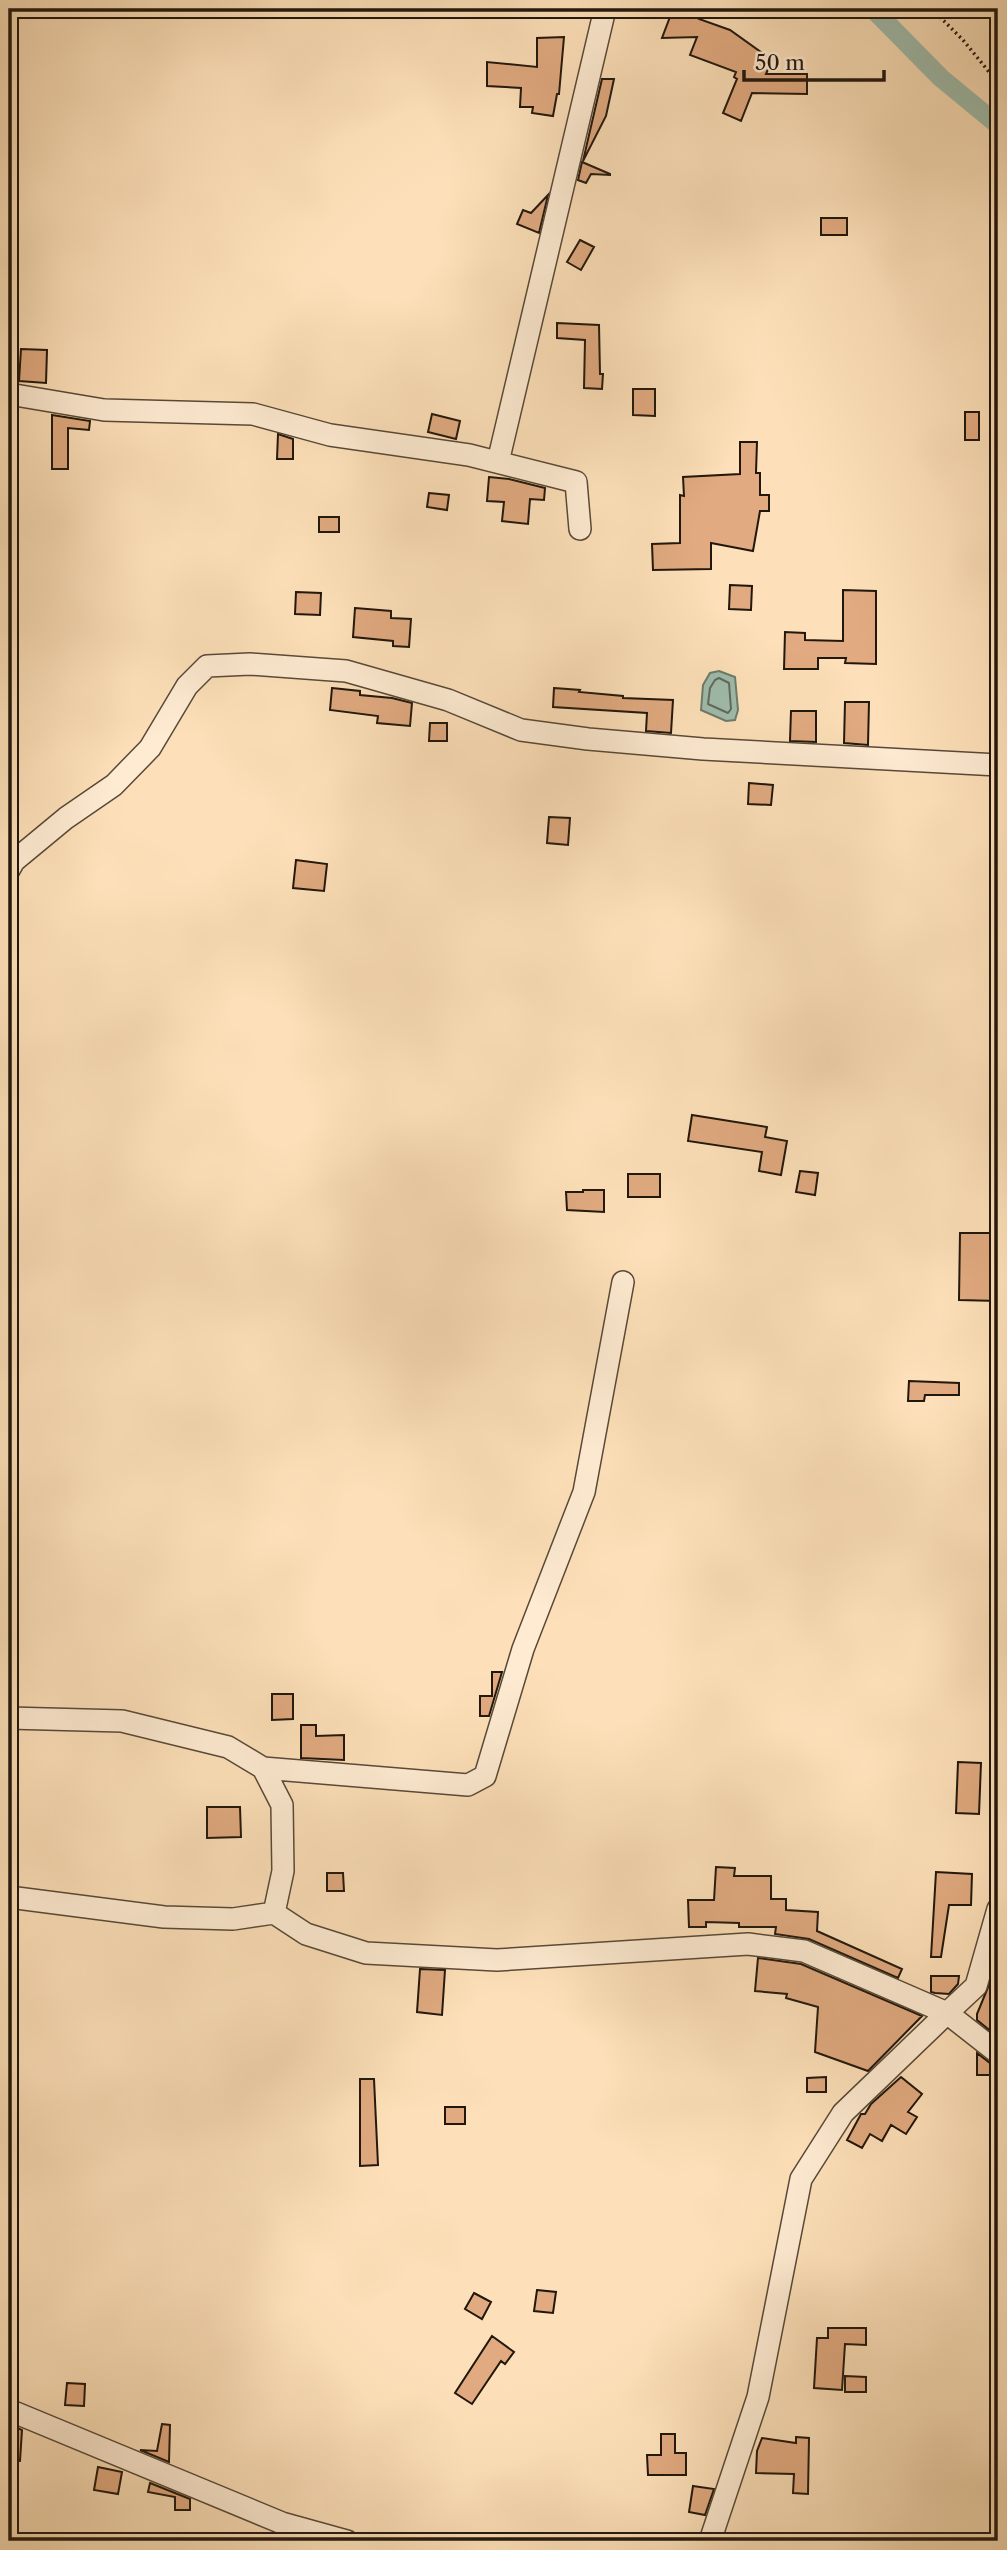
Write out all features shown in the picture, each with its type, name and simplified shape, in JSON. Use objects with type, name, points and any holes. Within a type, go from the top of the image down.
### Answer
[{"type":"street","points":[[498,462],[605,9]]},
{"type":"street","points":[[9,394],[104,410],[253,414],[330,435],[469,455],[576,482],[580,529]]},
{"type":"street","points":[[9,870],[14,861],[66,818],[114,785],[150,748],[187,686],[207,666],[250,664],[346,671],[448,700],[521,730],[588,739],[703,749],[998,765]]},
{"type":"street","points":[[9,1718],[122,1721],[228,1747],[263,1768],[468,1785],[485,1776],[523,1649],[584,1492],[623,1282]]},
{"type":"street","points":[[263,1768],[282,1805],[283,1871],[274,1913]]},
{"type":"street","points":[[9,1897],[164,1917],[233,1919],[274,1913],[306,1934],[366,1953],[497,1960],[748,1944],[804,1951],[947,2013],[998,2053]]},
{"type":"street","points":[[710,2541],[758,2397],[801,2179],[843,2113],[976,1986],[998,1909]]},
{"type":"street","points":[[9,2410],[282,2523],[347,2541]]},
{"type":"path","points":[[932,9],[998,83]]},
{"type":"water","points":[[719,671],[735,677],[738,710],[735,720],[726,721],[701,710],[703,685],[710,673]]},
{"type":"building","points":[[673,9],[703,9],[699,19],[730,30],[772,60],[766,74],[807,74],[807,94],[752,93],[741,121],[723,113],[737,79],[734,77],[736,72],[690,55],[697,37],[662,38]]},
{"type":"building","points":[[564,37],[559,94],[553,116],[532,113],[533,107],[520,107],[521,88],[487,86],[487,62],[537,67],[537,38]]},
{"type":"building","points":[[602,79],[614,79],[606,116],[583,161]]},
{"type":"building","points":[[582,162],[610,175],[591,174],[586,183],[578,180]]},
{"type":"building","points":[[548,195],[539,233],[517,224],[523,210],[531,213]]},
{"type":"building","points":[[821,218],[847,218],[847,235],[821,235]]},
{"type":"building","points":[[580,240],[594,247],[581,270],[567,262]]},
{"type":"building","points":[[557,323],[599,325],[602,389],[584,388],[585,340],[557,338]]},
{"type":"building","points":[[21,349],[47,350],[46,383],[19,381]]},
{"type":"building","points":[[633,389],[655,389],[655,416],[633,415]]},
{"type":"building","points":[[965,412],[979,412],[979,440],[965,440]]},
{"type":"building","points":[[432,414],[460,421],[456,439],[428,432]]},
{"type":"building","points":[[52,415],[90,421],[89,430],[68,428],[68,469],[52,469]]},
{"type":"building","points":[[278,434],[293,439],[293,459],[277,459]]},
{"type":"building","points":[[740,442],[757,442],[756,473],[760,473],[760,495],[769,495],[769,511],[760,511],[753,551],[711,543],[711,569],[653,570],[652,544],[680,543],[680,495],[684,496],[683,477],[740,474]]},
{"type":"building","points":[[489,477],[545,488],[544,500],[530,499],[528,524],[502,521],[504,502],[487,501]]},
{"type":"building","points":[[429,493],[449,495],[447,510],[427,507]]},
{"type":"building","points":[[319,517],[339,517],[339,532],[319,532]]},
{"type":"building","points":[[730,585],[752,586],[751,610],[729,609]]},
{"type":"building","points":[[843,590],[876,591],[876,664],[845,663],[846,658],[818,658],[818,669],[784,669],[785,632],[805,633],[805,640],[843,641]]},
{"type":"building","points":[[296,592],[321,593],[320,615],[295,614]]},
{"type":"building","points":[[355,608],[391,611],[391,618],[411,619],[409,647],[393,646],[393,641],[353,637]]},
{"type":"building","points":[[332,688],[360,691],[360,695],[412,703],[410,726],[377,723],[378,716],[330,710]]},
{"type":"building","points":[[554,688],[623,698],[673,700],[671,733],[646,731],[647,713],[553,707]]},
{"type":"building","points":[[845,702],[869,702],[868,745],[844,743]]},
{"type":"building","points":[[791,711],[816,711],[816,742],[790,741]]},
{"type":"building","points":[[430,723],[447,723],[447,741],[429,741]]},
{"type":"building","points":[[749,783],[773,785],[771,805],[748,804]]},
{"type":"building","points":[[549,817],[570,818],[568,845],[547,843]]},
{"type":"building","points":[[296,860],[327,864],[324,891],[293,888]]},
{"type":"building","points":[[692,1115],[767,1127],[765,1137],[787,1141],[781,1175],[759,1171],[762,1152],[688,1141]]},
{"type":"building","points":[[800,1171],[818,1173],[815,1195],[796,1192]]},
{"type":"building","points":[[628,1174],[660,1174],[660,1197],[628,1197]]},
{"type":"building","points":[[604,1190],[604,1212],[567,1210],[566,1192]]},
{"type":"building","points":[[960,1233],[998,1233],[998,1301],[959,1300]]},
{"type":"building","points":[[909,1381],[959,1383],[959,1395],[925,1395],[924,1401],[908,1401]]},
{"type":"building","points":[[492,1672],[502,1672],[489,1716],[480,1716],[480,1696],[492,1696]]},
{"type":"building","points":[[272,1694],[293,1694],[293,1719],[272,1720]]},
{"type":"building","points":[[301,1725],[316,1725],[316,1736],[344,1735],[344,1760],[301,1758]]},
{"type":"building","points":[[958,1762],[981,1763],[979,1814],[956,1813]]},
{"type":"building","points":[[207,1807],[240,1807],[241,1837],[207,1838]]},
{"type":"building","points":[[716,1867],[735,1868],[734,1876],[771,1876],[771,1899],[786,1899],[786,1910],[818,1912],[817,1931],[902,1969],[898,1978],[809,1939],[775,1934],[776,1927],[739,1927],[739,1923],[706,1922],[706,1927],[689,1927],[688,1900],[714,1900]]},
{"type":"building","points":[[936,1872],[972,1874],[971,1905],[949,1905],[941,1957],[931,1957]]},
{"type":"building","points":[[327,1873],[343,1873],[344,1891],[327,1891]]},
{"type":"building","points":[[758,1958],[801,1964],[922,2016],[868,2071],[815,2052],[818,2007],[786,1998],[787,1994],[755,1991]]},
{"type":"building","points":[[998,1963],[998,2037],[977,2020],[977,2014]]},
{"type":"building","points":[[420,1969],[445,1970],[442,2015],[417,2012]]},
{"type":"building","points":[[931,1976],[959,1976],[958,1984],[949,1994],[931,1992]]},
{"type":"building","points":[[977,2053],[998,2066],[998,2075],[977,2075]]},
{"type":"building","points":[[826,2077],[826,2092],[807,2092],[807,2078]]},
{"type":"building","points":[[901,2077],[922,2094],[908,2112],[917,2117],[906,2134],[891,2125],[882,2141],[870,2134],[862,2148],[847,2140],[861,2114],[865,2114],[871,2104]]},
{"type":"building","points":[[360,2079],[374,2079],[378,2165],[360,2166]]},
{"type":"building","points":[[445,2107],[465,2107],[465,2124],[445,2124]]},
{"type":"building","points":[[537,2290],[556,2292],[553,2313],[534,2311]]},
{"type":"building","points":[[474,2293],[491,2302],[482,2319],[465,2309]]},
{"type":"building","points":[[828,2328],[866,2328],[866,2345],[845,2344],[842,2390],[814,2388],[817,2338],[828,2338]]},
{"type":"building","points":[[492,2336],[514,2352],[505,2364],[501,2361],[472,2404],[455,2393]]},
{"type":"building","points":[[845,2376],[866,2377],[866,2392],[845,2392]]},
{"type":"building","points":[[67,2383],[85,2384],[84,2406],[65,2405]]},
{"type":"building","points":[[9,2424],[22,2430],[20,2461],[9,2460]]},
{"type":"building","points":[[162,2424],[170,2425],[169,2462],[140,2450],[157,2451]]},
{"type":"building","points":[[661,2434],[675,2434],[675,2453],[686,2453],[686,2475],[648,2475],[647,2455],[661,2455]]},
{"type":"building","points":[[796,2437],[809,2438],[808,2494],[793,2493],[794,2474],[756,2473],[757,2451],[762,2438],[796,2443]]},
{"type":"building","points":[[98,2467],[122,2472],[118,2494],[94,2490]]},
{"type":"building","points":[[150,2483],[190,2499],[190,2510],[175,2510],[175,2497],[148,2492]]},
{"type":"building","points":[[693,2486],[714,2489],[705,2515],[689,2512]]},
{"type":"waterway","points":[[873,9],[941,78],[998,125]]}]
